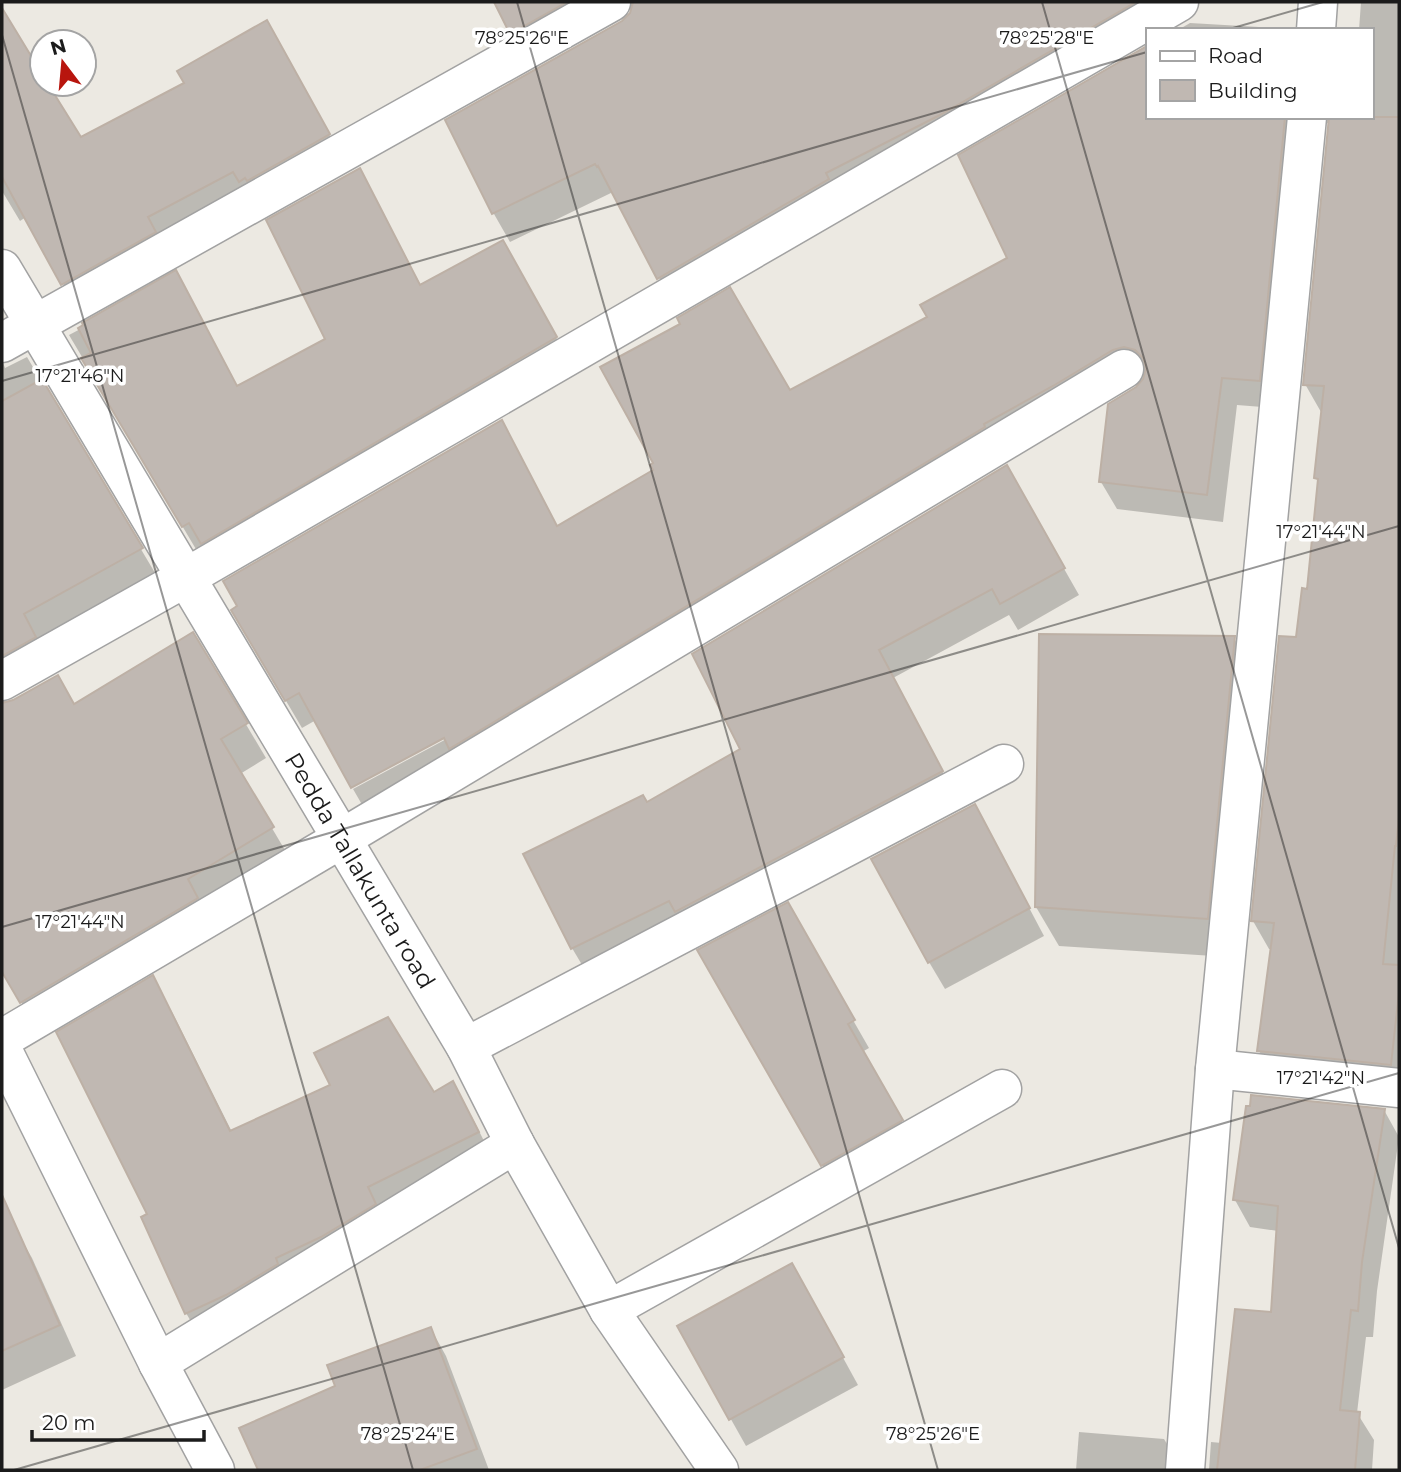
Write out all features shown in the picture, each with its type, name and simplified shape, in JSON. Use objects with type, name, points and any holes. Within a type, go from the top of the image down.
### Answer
[{"type":"street","points":[[2,343],[611,2]]},
{"type":"street","points":[[2,681],[185,578],[1179,2]]},
{"type":"street","points":[[1316,28],[1318,2]]},
{"type":"street","points":[[1185,1470],[1215,1069],[1307,119]]},
{"type":"street","name":"Pedda Tallakunta road","points":[[2,269],[466,1047],[515,1144],[609,1310],[719,1470]]},
{"type":"street","points":[[2,1040],[1124,369]]},
{"type":"street","points":[[466,1047],[1004,764]]},
{"type":"street","points":[[2,1049],[158,1363],[215,1470]]},
{"type":"street","points":[[1215,1069],[1399,1088]]},
{"type":"street","points":[[609,1310],[1002,1089]]},
{"type":"street","points":[[158,1363],[515,1144]]},
{"type":"building","points":[[494,2],[567,2],[510,34]]},
{"type":"building","points":[[633,2],[1136,2],[940,115],[826,173],[829,179],[657,279],[598,166],[595,164],[492,214],[445,120],[622,21],[630,13]]},
{"type":"building","points":[[2,8],[28,51],[28,98],[57,98],[81,137],[184,83],[177,71],[267,20],[330,134],[247,181],[245,178],[239,182],[233,172],[148,217],[156,232],[61,285],[2,177]]},
{"type":"building","points":[[1146,47],[1146,119],[1285,119],[1260,381],[1222,378],[1207,495],[1099,482],[1108,404],[1136,387],[1143,379],[1146,369],[1143,358],[1135,350],[1124,347],[1113,350],[984,424],[985,427],[449,749],[444,738],[351,788],[299,693],[285,701],[231,610],[237,606],[223,581],[502,420],[557,526],[653,470],[650,465],[653,463],[600,367],[680,324],[677,318],[730,287],[790,390],[927,317],[920,305],[1007,258],[958,155]]},
{"type":"building","points":[[1399,117],[1399,817],[1383,964],[1399,965],[1399,992],[1391,1065],[1257,1051],[1274,923],[1251,921],[1279,636],[1296,637],[1302,588],[1307,589],[1318,479],[1314,478],[1324,386],[1303,385],[1329,119]]},
{"type":"building","points":[[360,168],[420,285],[503,240],[557,337],[201,544],[189,523],[182,527],[81,358],[91,353],[78,328],[82,323],[176,270],[237,386],[325,339],[266,220]]},
{"type":"building","points":[[42,379],[143,548],[24,614],[36,637],[2,656],[2,401]]},
{"type":"building","points":[[1007,465],[1065,568],[1000,604],[992,589],[879,650],[943,771],[675,912],[669,901],[571,949],[523,854],[643,795],[647,802],[740,749],[692,654]]},
{"type":"building","points":[[193,632],[248,723],[221,739],[274,827],[188,879],[198,898],[20,1003],[2,972],[2,703],[13,700],[58,675],[74,704]]},
{"type":"building","points":[[1039,634],[1235,636],[1208,919],[1035,907]]},
{"type":"building","points":[[975,804],[1030,908],[928,963],[871,859]]},
{"type":"building","points":[[788,902],[855,1020],[848,1024],[903,1120],[821,1166],[697,950]]},
{"type":"building","points":[[153,975],[230,1131],[330,1085],[314,1053],[388,1017],[434,1092],[453,1081],[479,1132],[368,1187],[376,1204],[321,1237],[276,1258],[278,1264],[226,1295],[185,1314],[141,1217],[147,1214],[56,1032]]},
{"type":"building","points":[[1251,1095],[1385,1109],[1362,1262],[1358,1311],[1351,1310],[1340,1410],[1360,1412],[1355,1470],[1217,1470],[1235,1309],[1271,1312],[1278,1206],[1233,1200],[1246,1106],[1250,1106]]},
{"type":"building","points":[[2,1195],[60,1325],[2,1351]]},
{"type":"building","points":[[792,1263],[844,1357],[729,1420],[677,1326]]},
{"type":"building","points":[[431,1327],[477,1449],[420,1470],[258,1470],[239,1428],[335,1386],[327,1365]]}]
